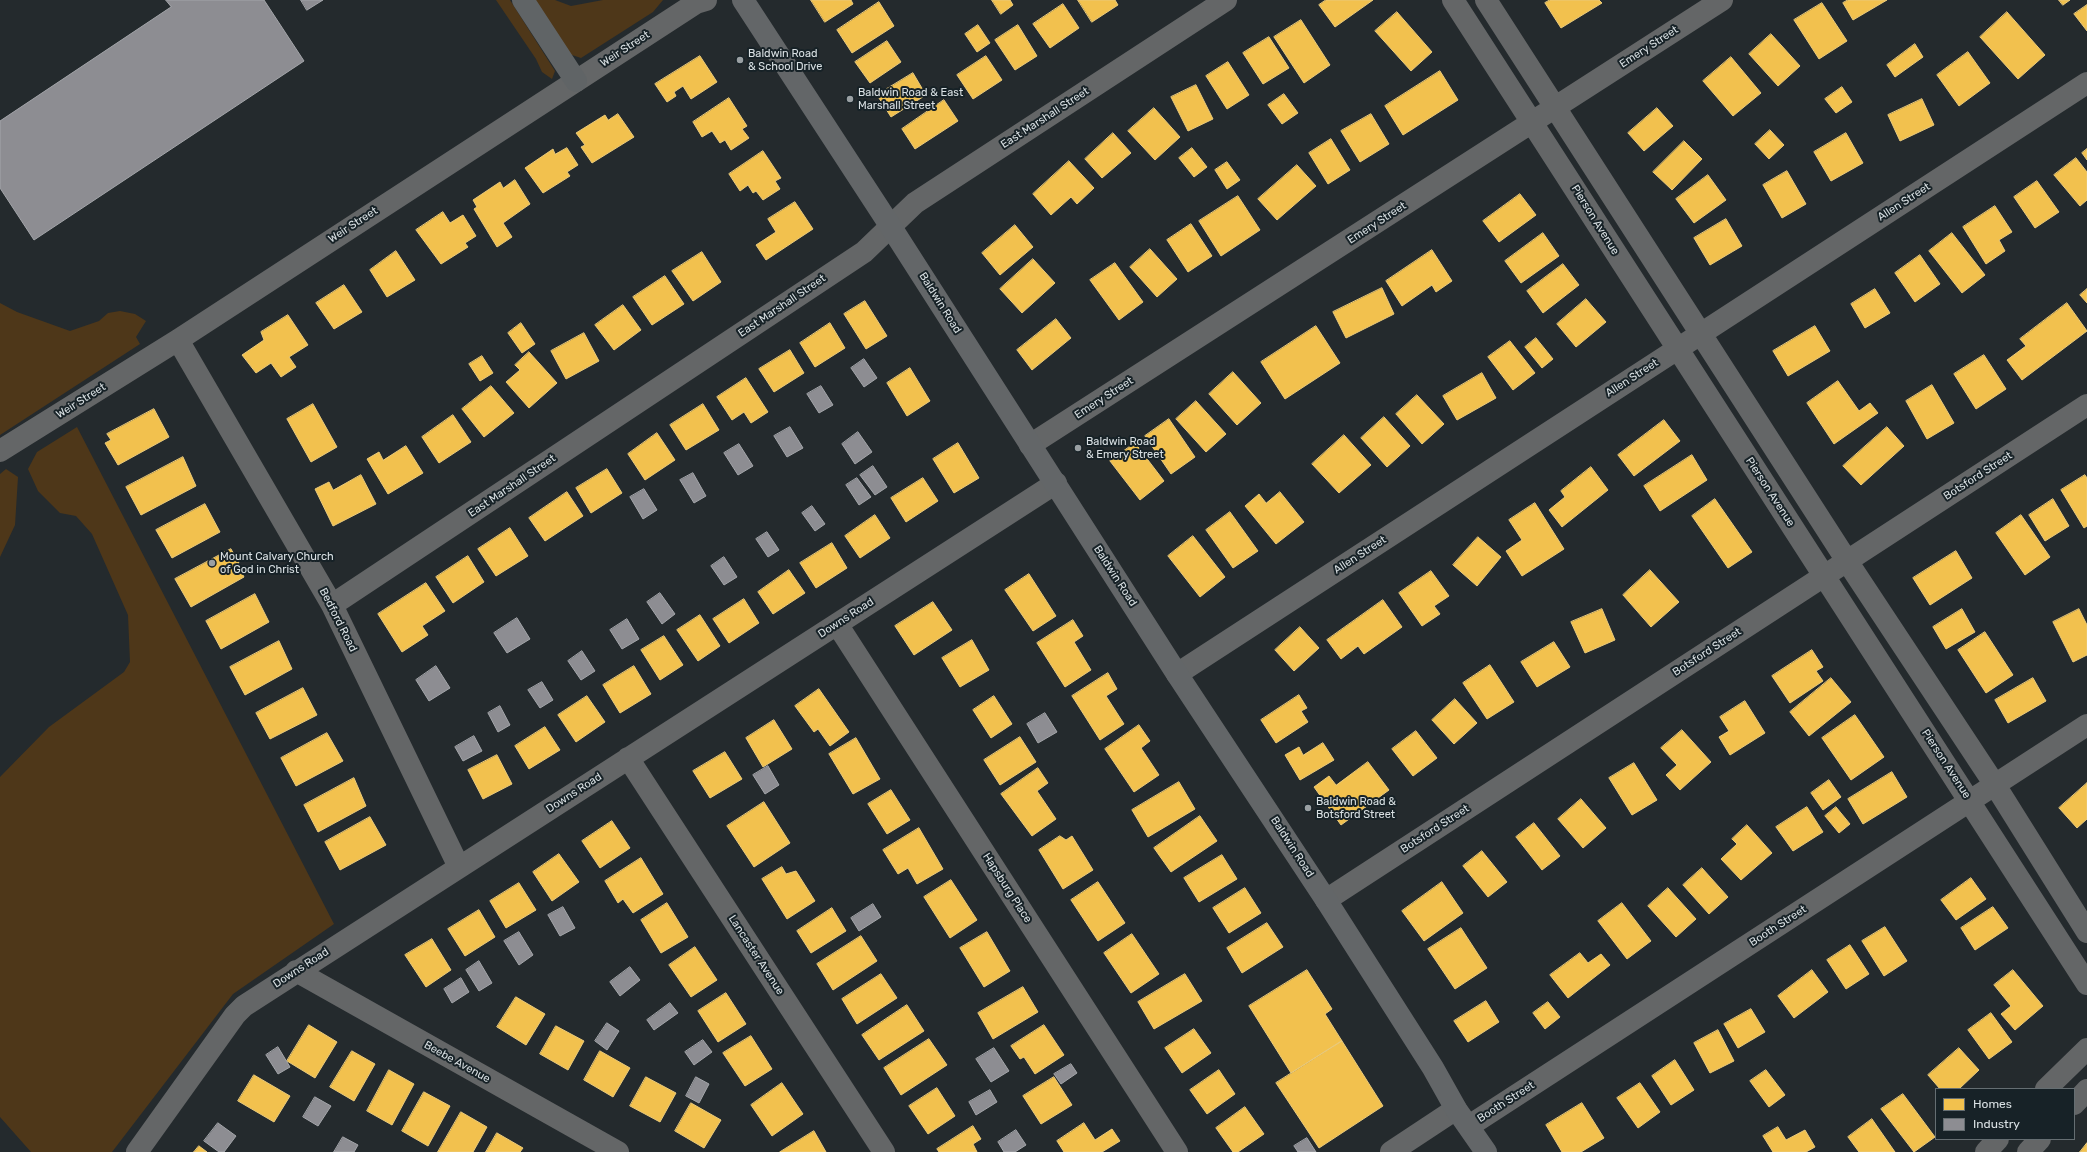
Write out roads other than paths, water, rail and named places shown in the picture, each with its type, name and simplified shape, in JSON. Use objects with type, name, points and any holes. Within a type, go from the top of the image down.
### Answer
[{"type":"highway","points":[[523,0],[576,81]]},
{"type":"main road","name":"Baldwin Road","points":[[743,0],[1056,483],[1177,674],[1326,900],[1433,1068],[1456,1109],[1486,1152]]},
{"type":"street","name":"Weir Street","points":[[0,451],[178,340],[696,3],[706,0]]},
{"type":"street","name":"East Marshall Street","points":[[332,605],[864,252],[915,203],[1226,0]]},
{"type":"street","name":"Pierson Avenue","points":[[1453,0],[2087,984]]},
{"type":"street","points":[[1486,0],[1847,561],[1995,785],[2087,932]]},
{"type":"street","name":"Emery Street","points":[[1030,445],[1533,123],[1722,0]]},
{"type":"street","name":"Allen Street","points":[[1177,674],[2087,84]]},
{"type":"street","name":"Bedford Road","points":[[178,340],[332,605],[459,867]]},
{"type":"street","name":"Botsford Street","points":[[1326,900],[2087,406]]},
{"type":"street","name":"Downs Road","points":[[137,1152],[235,1015],[244,1006],[296,971],[1056,483]]},
{"type":"street","name":"Hapsburg Place","points":[[836,624],[1177,1152]]},
{"type":"street","name":"Booth Street","points":[[1469,1126],[2087,725]]},
{"type":"street","name":"Lancaster Avenue","points":[[628,758],[884,1152]]},
{"type":"street","name":"Beebe Avenue","points":[[296,971],[618,1152]]},
{"type":"street","points":[[2047,1088],[2087,1049]]},
{"type":"street","points":[[2075,1103],[2087,1090]]},
{"type":"street","points":[[1391,1152],[1456,1109]]},
{"type":"street","points":[[1986,1152],[1997,1140]]},
{"type":"street","points":[[2028,1152],[2039,1140]]},
{"type":"place","name":"Baldwin Road & School Drive","points":[[740,60]]},
{"type":"place","name":"Baldwin Road & East Marshall Street","points":[[850,99]]},
{"type":"place","name":"Baldwin Road & Emery Street","points":[[1078,448]]},
{"type":"place","name":"Mount Calvary Church of God in Christ","points":[[212,563]]},
{"type":"place","name":"Baldwin Road & Botsford Street","points":[[1308,808]]}]
